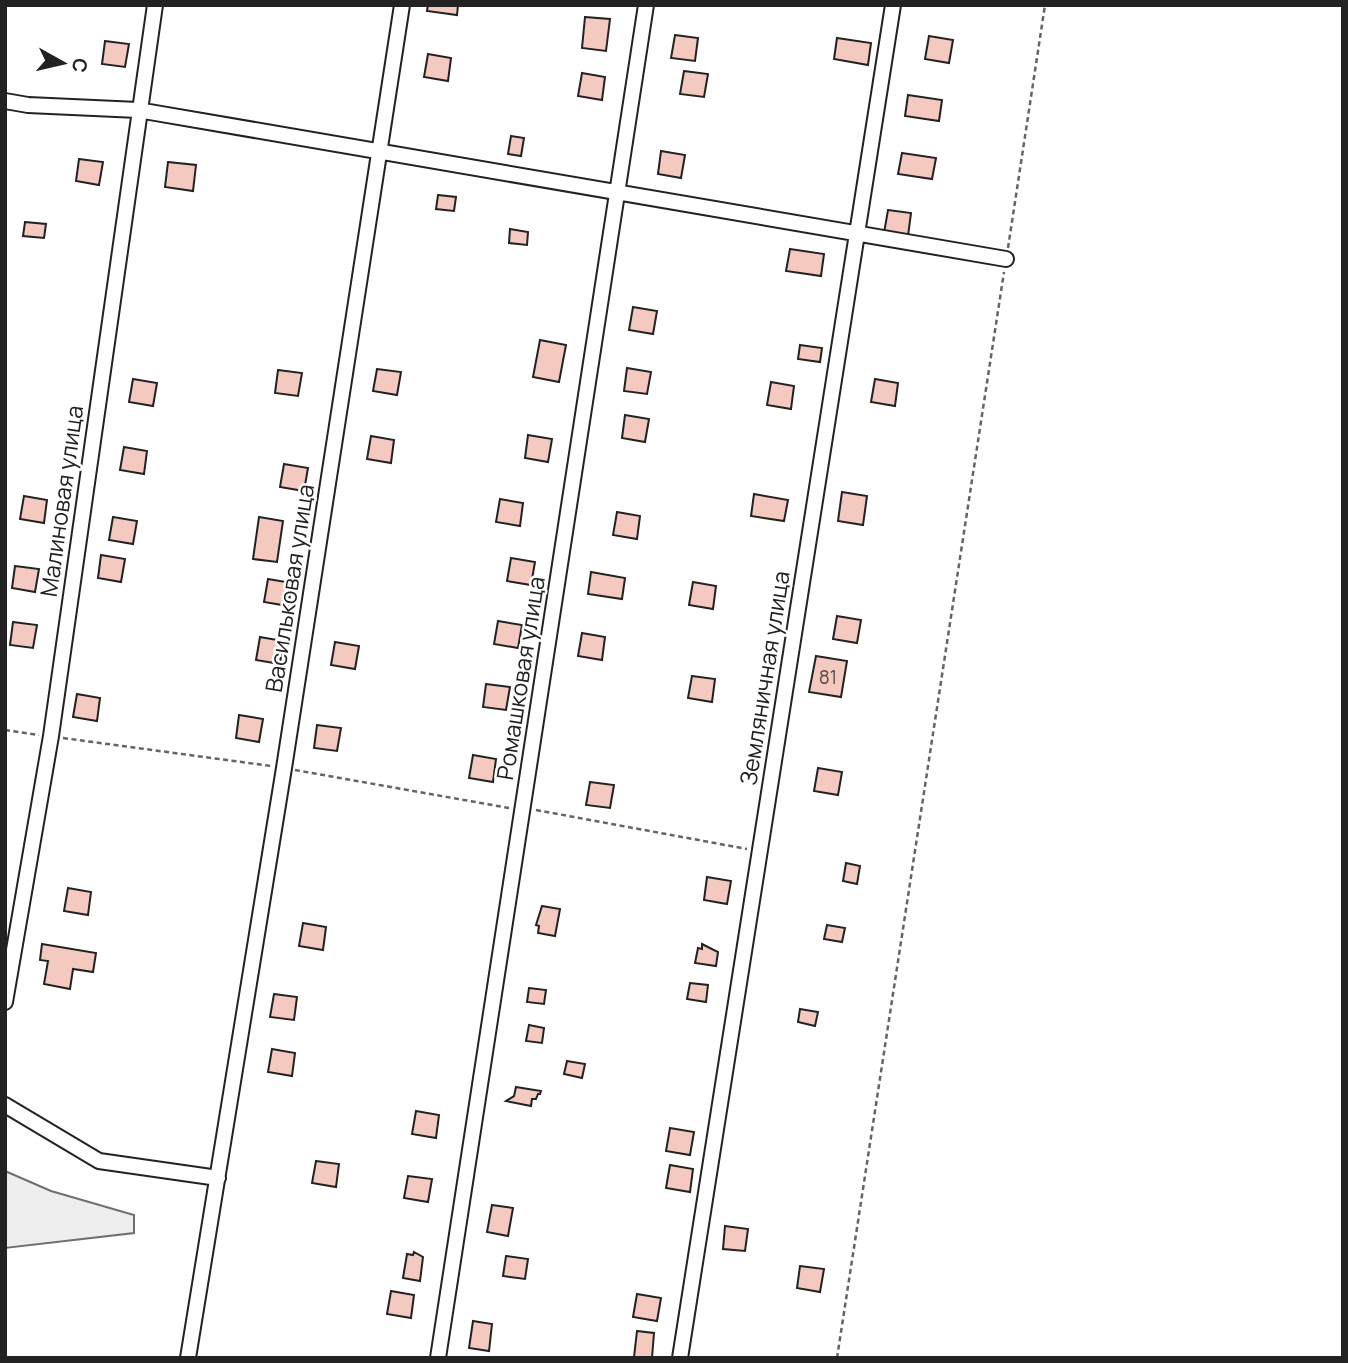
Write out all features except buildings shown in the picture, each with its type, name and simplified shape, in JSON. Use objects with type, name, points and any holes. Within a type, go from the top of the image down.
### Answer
[{"type":"street","name":"Малиновая улица","points":[[5,1002],[51,736],[155,5]]},
{"type":"street","name":"Васильковая улица","points":[[188,1358],[284,768],[402,5]]},
{"type":"street","name":"Ромашковая улица","points":[[438,1358],[646,5]]},
{"type":"street","name":"Земляничная улица","points":[[680,1358],[893,5]]},
{"type":"street","points":[[5,100],[27,105],[138,110],[1006,258]]},
{"type":"street","points":[[5,1105],[99,1161],[218,1178]]},
{"type":"path","points":[[837,1358],[1045,5]]},
{"type":"path","points":[[5,730],[284,768],[535,810],[760,852]]},
{"type":"shaded area","points":[[5,1171],[51,1191],[134,1215],[134,1233],[5,1248]]}]
